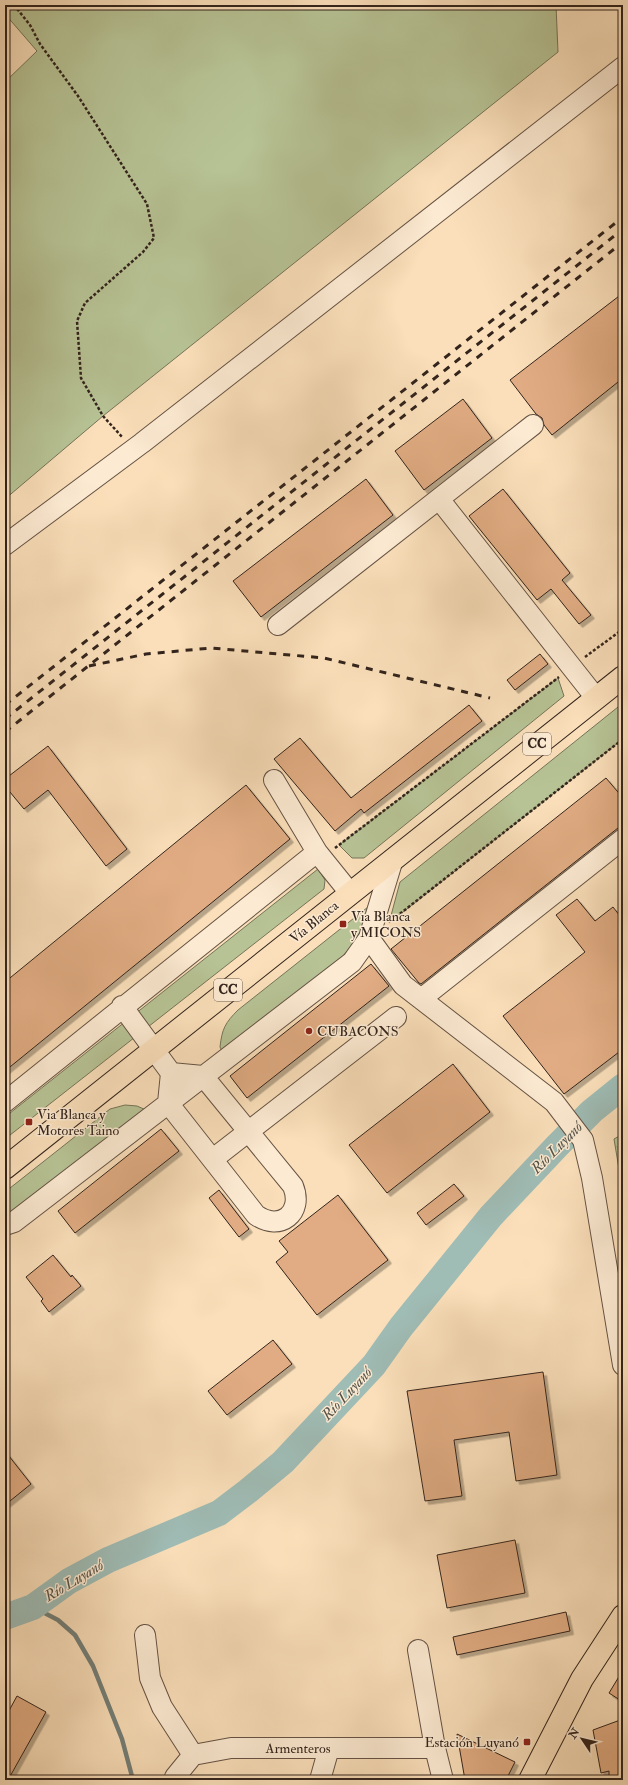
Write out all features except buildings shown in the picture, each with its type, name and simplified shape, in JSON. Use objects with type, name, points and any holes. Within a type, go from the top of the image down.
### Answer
[{"type":"main road","name":"Vía Blanca","points":[[5,1168],[623,677]]},
{"type":"main road","points":[[530,1780],[582,1679],[623,1616]]},
{"type":"street","points":[[5,544],[134,449],[623,67]]},
{"type":"street","points":[[278,625],[533,425]]},
{"type":"street","points":[[439,499],[596,698]]},
{"type":"street","points":[[274,780],[320,855],[350,893]]},
{"type":"street","points":[[421,999],[623,839]]},
{"type":"street","points":[[5,1102],[122,1006],[320,855]]},
{"type":"street","points":[[5,1225],[14,1222],[352,962],[369,938],[393,859]]},
{"type":"street","points":[[369,938],[403,985],[554,1102],[583,1140],[592,1178],[623,1365]]},
{"type":"street","points":[[122,1006],[171,1073],[168,1103],[256,1215],[269,1222],[277,1222],[290,1214],[295,1208],[296,1201],[293,1186],[204,1076],[171,1073]]},
{"type":"street","points":[[213,1159],[396,1017]]},
{"type":"street","points":[[145,1635],[150,1678],[162,1708],[193,1755],[175,1777],[175,1780]]},
{"type":"street","points":[[418,1650],[435,1748],[443,1780]]},
{"type":"street","name":"Armenteros","points":[[193,1755],[231,1748],[435,1748]]},
{"type":"street","points":[[320,1780],[329,1748]]},
{"type":"path","points":[[14,5],[30,25],[40,44],[78,96],[147,204],[154,238],[143,252],[85,303],[76,322],[81,378],[103,416],[134,449]]},
{"type":"path","points":[[320,855],[623,629]]},
{"type":"path","points":[[369,938],[623,739]]},
{"type":"green space","points":[[5,5],[556,5],[558,52],[103,416],[5,499],[5,82],[37,51],[5,14]]},
{"type":"green space","points":[[558,678],[564,696],[364,858],[352,858],[339,845]]},
{"type":"green space","points":[[623,703],[623,739],[389,923],[400,882]]},
{"type":"green space","points":[[318,869],[325,880],[324,889],[5,1139],[5,1117]]},
{"type":"green space","points":[[368,907],[370,912],[364,924],[355,941],[343,956],[222,1051],[220,1047],[223,1031],[227,1023],[238,1010]]},
{"type":"green space","points":[[125,1105],[137,1106],[146,1110],[19,1210],[5,1215],[5,1192],[110,1109]]},
{"type":"green space","points":[[623,1134],[623,1193],[614,1139]]},
{"type":"waterway","name":"Río Luyanó","points":[[5,1617],[33,1607],[69,1581],[108,1560],[219,1513],[283,1462],[374,1365],[401,1327],[491,1216],[592,1111],[623,1086]]},
{"type":"waterway","points":[[33,1607],[58,1620],[75,1635],[93,1666],[122,1739],[133,1780]]},
{"type":"railway","points":[[5,705],[623,217]]},
{"type":"railway","points":[[5,719],[623,229]]},
{"type":"railway","points":[[5,732],[623,242]]},
{"type":"railway","points":[[89,666],[146,654],[211,648],[324,658],[490,698]]},
{"type":"place","name":"Via Blanca y MICONS","points":[[343,924]]},
{"type":"place","name":"CUBACONS","points":[[309,1031]]},
{"type":"place","name":"Via Blanca y Motores Taino","points":[[29,1122]]},
{"type":"place","name":"Estación Luyanó","points":[[527,1742]]}]
